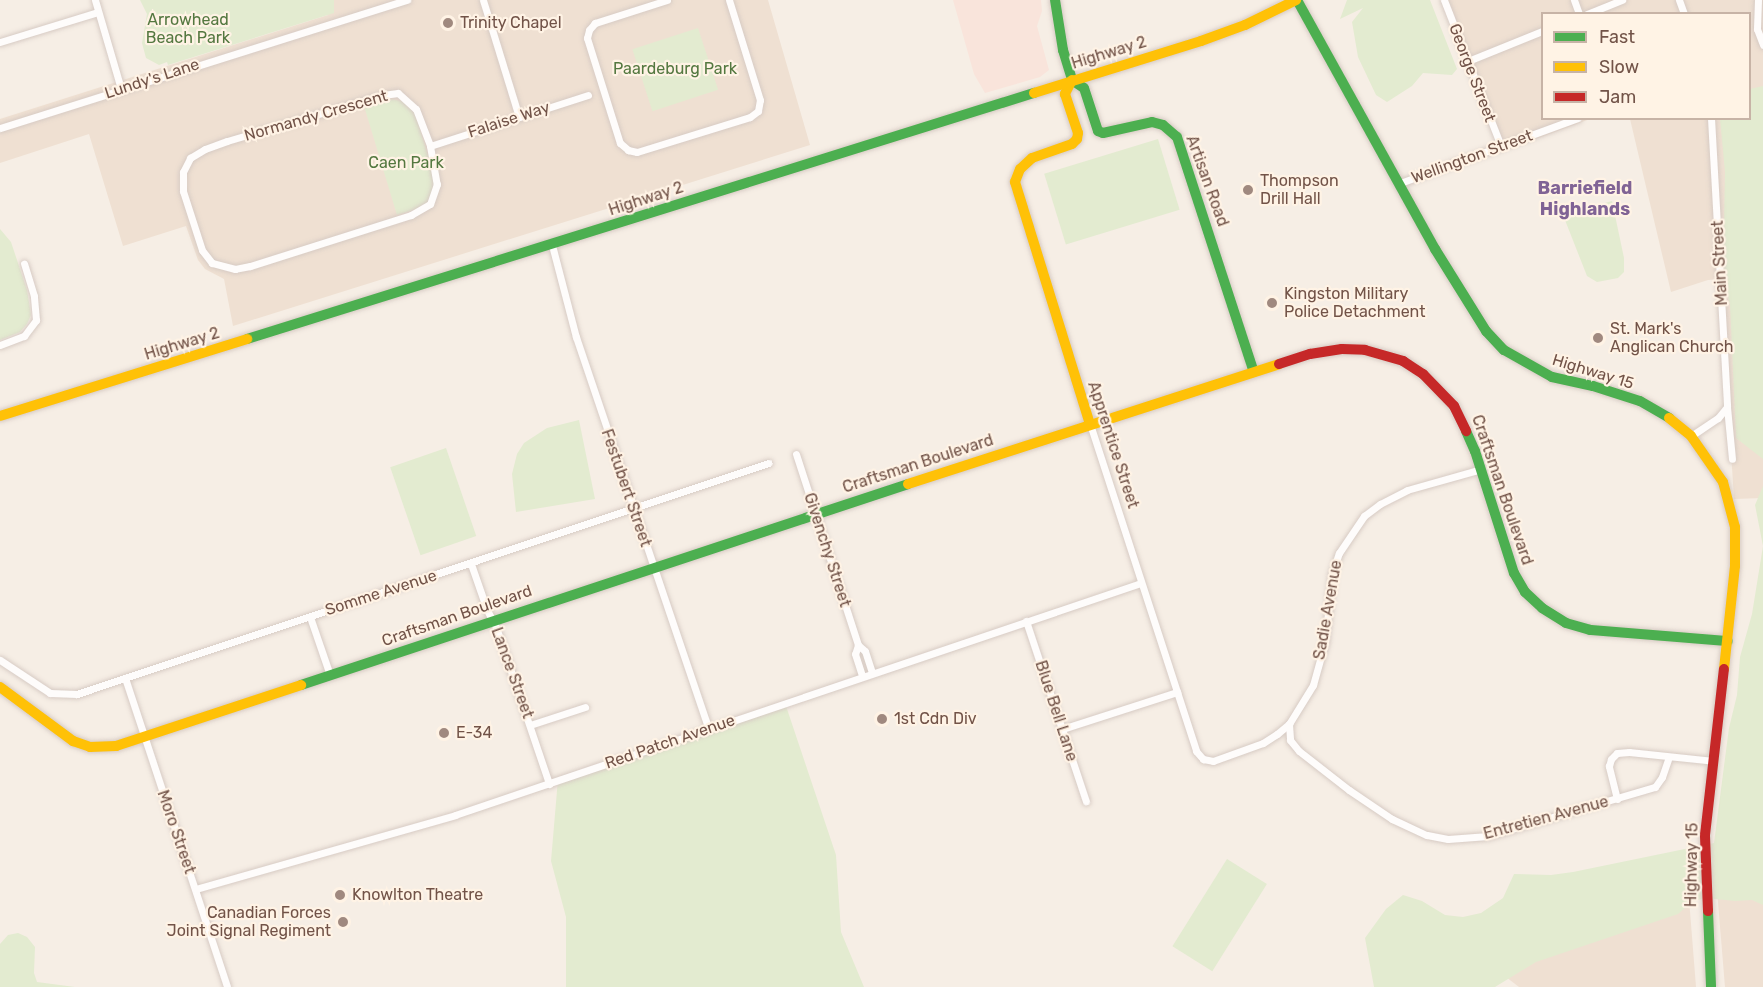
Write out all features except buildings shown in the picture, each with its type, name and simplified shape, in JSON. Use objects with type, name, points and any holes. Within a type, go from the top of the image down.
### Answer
[{"type":"street","points":[[95,0],[121,89]]},
{"type":"street","name":"Lundy's Lane","points":[[0,128],[407,0]]},
{"type":"street","points":[[483,0],[519,117]]},
{"type":"street","points":[[667,0],[595,22],[589,30],[588,38],[617,134],[620,143],[628,150],[637,152],[750,117],[758,111],[759,100],[729,0]]},
{"type":"street","points":[[1055,0],[1063,50],[1072,80]]},
{"type":"street","name":"Highway 2","points":[[0,416],[1201,41],[1245,25],[1297,0]]},
{"type":"street","name":"Highway 15","points":[[1297,0],[1435,249],[1486,332],[1504,350],[1527,366],[1552,377],[1593,386],[1640,401],[1664,414],[1691,436],[1723,482],[1735,527],[1734,585],[1706,835],[1711,987]]},
{"type":"street","name":"George Street","points":[[1444,0],[1501,146]]},
{"type":"street","points":[[1592,12],[1622,0]]},
{"type":"street","points":[[1758,0],[1757,29],[1763,45]]},
{"type":"street","points":[[0,42],[99,12]]},
{"type":"street","points":[[1468,61],[1541,31]]},
{"type":"street","name":"Artisan Road","points":[[1072,80],[1084,88],[1098,131],[1103,133],[1152,122],[1162,125],[1177,136],[1254,372]]},
{"type":"street","name":"Apprentice Street","points":[[1072,80],[1065,94],[1077,138],[1072,144],[1032,158],[1020,169],[1015,182],[1019,202],[1196,751],[1203,759],[1213,762],[1225,759],[1272,737],[1289,724]]},
{"type":"street","name":"Normandy Crescent","points":[[398,93],[409,100],[416,109],[430,146],[438,184],[430,204],[421,211],[235,269],[212,263],[202,250],[183,191],[183,172],[190,158],[205,149],[382,95],[398,93]]},
{"type":"street","name":"Falaise Way","points":[[430,146],[588,95]]},
{"type":"street","name":"Wellington Street","points":[[1400,183],[1572,120]]},
{"type":"street","name":"Main Street","points":[[1711,120],[1732,459]]},
{"type":"street","name":"Festubert Street","points":[[552,245],[573,329],[708,728]]},
{"type":"street","points":[[0,345],[24,336],[36,320],[34,296],[24,263]]},
{"type":"street","name":"Craftsman Boulevard","points":[[0,687],[82,745],[107,747],[144,737],[1090,424],[1310,354],[1342,349],[1365,350],[1403,361],[1423,374],[1454,406],[1469,434],[1514,573],[1525,592],[1542,608],[1566,623],[1590,630],[1728,641]]},
{"type":"street","points":[[1691,436],[1718,418],[1727,407]]},
{"type":"street","name":"Givenchy Street","points":[[796,454],[858,645],[865,651],[872,673]]},
{"type":"street","name":"Somme Avenue","points":[[0,660],[40,688],[58,695],[77,694],[768,463]]},
{"type":"street","name":"Sadie Avenue","points":[[1289,724],[1313,686],[1325,642],[1332,574],[1339,553],[1350,534],[1364,516],[1380,504],[1407,490],[1481,469]]},
{"type":"street","name":"Lance Street","points":[[471,564],[530,725],[549,784]]},
{"type":"street","name":"Red Patch Avenue","points":[[196,889],[455,815],[1141,583]]},
{"type":"street","points":[[310,617],[330,675]]},
{"type":"street","name":"Blue Bell Lane","points":[[1026,621],[1086,801]]},
{"type":"street","name":"Givenchy Street","points":[[858,645],[855,654],[862,676]]},
{"type":"street","name":"Moro Street","points":[[125,678],[227,987]]},
{"type":"street","points":[[1062,729],[1177,692]]},
{"type":"street","points":[[530,725],[585,707]]},
{"type":"street","points":[[1272,737],[1290,740],[1289,724]]},
{"type":"street","name":"Entretien Avenue","points":[[1290,740],[1299,751],[1349,790],[1392,819],[1427,835],[1448,839],[1488,836],[1654,787],[1669,757]]},
{"type":"street","name":"Entretien Avenue","points":[[1617,798],[1609,766],[1611,759],[1617,753],[1629,752],[1714,761]]},
{"type":"shaded area","points":[[324,0],[768,0],[810,145],[233,326],[224,279],[205,269],[198,260],[186,226],[123,246],[89,134],[0,163],[0,119],[328,15]]},
{"type":"shaded area","points":[[953,0],[1041,0],[1042,11],[1037,26],[1049,70],[1040,77],[985,93],[974,74]]},
{"type":"shaded area","points":[[1446,0],[1763,0],[1763,498],[1734,499],[1720,279],[1708,280],[1671,292],[1630,120],[1751,120],[1751,12],[1541,12],[1541,120],[1587,120],[1504,151]]},
{"type":"shaded area","points":[[1763,886],[1763,987],[1725,987],[1717,890]]},
{"type":"shaded area","points":[[1689,899],[1696,987],[1519,987],[1493,967]]},
{"type":"green space","name":"Arrowhead Beach Park","points":[[140,0],[334,0],[334,13],[168,65],[167,62],[159,65],[146,58],[142,43],[147,14]]},
{"type":"green space","points":[[1347,0],[1430,0],[1457,69],[1452,75],[1423,73],[1412,86],[1387,102],[1376,95],[1358,57],[1352,22],[1363,8],[1340,19]]},
{"type":"green space","name":"Paardeburg Park","points":[[698,28],[718,90],[652,111],[632,49]]},
{"type":"green space","points":[[1763,86],[1763,459],[1736,438],[1730,305],[1723,276],[1725,172],[1720,120],[1751,120],[1751,89]]},
{"type":"green space","name":"Caen Park","points":[[389,99],[408,102],[414,109],[436,183],[435,194],[423,207],[397,215],[364,106]]},
{"type":"green space","points":[[1158,139],[1180,210],[1066,245],[1044,174]]},
{"type":"green space","points":[[1612,201],[1624,258],[1624,272],[1618,278],[1597,282],[1587,276],[1563,215]]},
{"type":"green space","points":[[0,229],[11,242],[27,290],[31,315],[20,332],[0,340]]},
{"type":"green space","points":[[579,420],[595,499],[516,512],[512,474],[517,454],[524,443],[547,428]]},
{"type":"green space","points":[[446,448],[476,536],[420,555],[390,467]]},
{"type":"green space","points":[[1763,486],[1763,546],[1755,505]]},
{"type":"green space","points":[[1763,546],[1763,905],[1752,900],[1706,898],[1693,901],[1678,914],[1536,962],[1495,987],[1374,987],[1365,938],[1386,909],[1403,895],[1422,901],[1445,915],[1463,917],[1481,913],[1503,898],[1514,874],[1551,875],[1573,872],[1714,843],[1729,728],[1737,695],[1740,657],[1752,614]]},
{"type":"green space","points":[[786,706],[836,855],[841,932],[864,987],[566,987],[566,917],[551,861],[558,779]]},
{"type":"green space","points":[[1227,859],[1267,884],[1212,971],[1172,946]]},
{"type":"green space","points":[[18,933],[27,937],[35,947],[34,973],[37,982],[75,987],[0,987],[0,944],[8,935]]},
{"type":"traffic: fast","points":[[1055,0],[1063,50],[1072,80]]},
{"type":"traffic: fast","points":[[1297,0],[1435,249],[1486,331],[1504,350],[1552,377],[1593,386],[1640,401],[1669,418]]},
{"type":"traffic: fast","points":[[1072,80],[1084,88],[1098,131],[1103,133],[1152,122],[1163,125],[1177,137],[1254,372]]},
{"type":"traffic: fast","points":[[247,339],[1034,93]]},
{"type":"traffic: fast","points":[[1466,431],[1475,451],[1514,573],[1525,592],[1542,608],[1566,623],[1590,630],[1728,641]]},
{"type":"traffic: fast","points":[[301,685],[908,484]]},
{"type":"traffic: fast","points":[[1708,911],[1711,987]]},
{"type":"traffic: slow","points":[[1034,93],[1201,41],[1245,25],[1296,0]]},
{"type":"traffic: slow","points":[[1072,80],[1065,94],[1078,133],[1077,139],[1072,144],[1032,158],[1020,169],[1015,182],[1090,424]]},
{"type":"traffic: slow","points":[[0,416],[247,339]]},
{"type":"traffic: slow","points":[[908,484],[1279,364]]},
{"type":"traffic: slow","points":[[1669,418],[1691,436],[1723,482],[1735,527],[1735,566],[1724,669]]},
{"type":"traffic: slow","points":[[0,687],[73,741],[90,747],[116,746],[301,685]]},
{"type":"traffic: jam","points":[[1279,364],[1310,354],[1342,349],[1365,350],[1403,361],[1423,374],[1454,406],[1466,431]]},
{"type":"traffic: jam","points":[[1708,911],[1705,835],[1724,669]]},
{"type":"place","name":"Trinity Chapel","points":[[448,23]]},
{"type":"place","name":"Thompson Drill Hall","points":[[1248,190]]},
{"type":"place","name":"Kingston Military Police Detachment","points":[[1272,303]]},
{"type":"place","name":"St. Mark's Anglican Church","points":[[1598,338]]},
{"type":"place","name":"1st Cdn Div","points":[[882,719]]},
{"type":"place","name":"E-34","points":[[444,733]]},
{"type":"place","name":"Knowlton Theatre","points":[[340,895]]},
{"type":"place","name":"Canadian Forces Joint Signal Regiment","points":[[343,922]]},
{"type":"district","name":"Barriefield Highlands","points":[[1585,199]]}]
